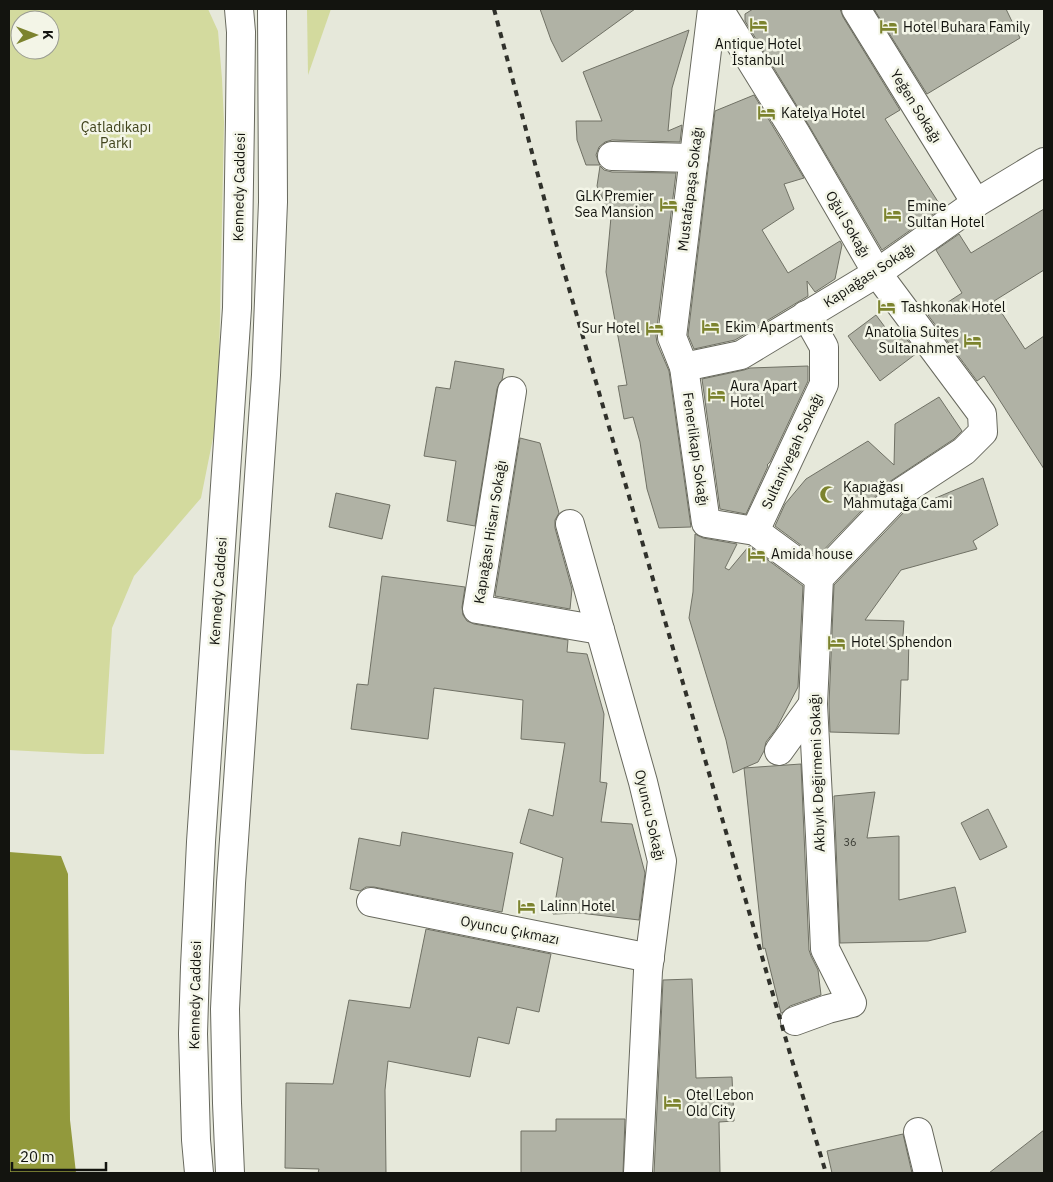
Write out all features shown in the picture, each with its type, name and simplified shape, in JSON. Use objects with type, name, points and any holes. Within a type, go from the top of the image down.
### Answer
[{"type":"street","points":[[230,1173],[225,1009],[243,700],[256,538],[266,375],[273,202],[272,9]]},
{"type":"street","name":"Mustafapaşa Sokağı","points":[[684,367],[672,337],[712,9]]},
{"type":"street","name":"Oğul Sokağı","points":[[719,9],[795,132],[877,272],[982,414],[984,432],[964,451],[900,493],[819,578]]},
{"type":"street","name":"Yeğen Sokağı","points":[[856,9],[976,204]]},
{"type":"street","name":"Kennedy Caddesi","points":[[199,1173],[196,1140],[193,1034],[195,967],[201,842],[236,308],[240,128],[237,16]]},
{"type":"street","points":[[612,156],[694,158]]},
{"type":"street","name":"Kapıağası Sokağı","points":[[684,367],[742,355],[877,272],[976,204],[1044,162]]},
{"type":"street","name":"Sultaniyegah Sokağı","points":[[755,531],[824,384],[824,347],[806,315]]},
{"type":"street","name":"Fenerlikapı Sokağı","points":[[684,367],[706,523],[755,531],[819,578]]},
{"type":"street","name":"Kapıağası Hisarı Sokağı","points":[[512,391],[477,610],[600,630]]},
{"type":"street","name":"Oyuncu Sokağı","points":[[570,524],[643,782],[662,861],[648,971],[638,1173]]},
{"type":"street","name":"Akbıyık Değirmeni Sokağı","points":[[795,1021],[828,1009],[852,1003],[825,949],[812,704],[819,578]]},
{"type":"street","points":[[779,751],[812,704]]},
{"type":"street","name":"Oyuncu Çıkmazı","points":[[371,902],[650,958]]},
{"type":"street","points":[[918,1132],[928,1173]]},
{"type":"green space","name":"Çatladıkapı Parkı","points":[[9,9],[208,9],[218,31],[224,122],[218,413],[201,498],[134,576],[112,628],[104,754],[9,750]]},
{"type":"green space","points":[[307,9],[331,9],[308,75]]},
{"type":"shaded area","points":[[9,852],[61,856],[68,874],[70,1120],[76,1173],[9,1173]]},
{"type":"building","points":[[540,9],[635,9],[562,62],[551,40]]},
{"type":"building","points":[[753,9],[840,9],[843,17],[900,110],[885,119],[942,208],[882,250],[745,21],[745,14]]},
{"type":"building","points":[[874,9],[1006,9],[1020,38],[927,94]]},
{"type":"building","points":[[689,30],[672,88],[668,131],[682,125],[680,142],[612,140],[605,142],[599,147],[596,155],[600,165],[586,165],[577,140],[576,121],[602,121],[583,72]]},
{"type":"building","points":[[754,95],[804,178],[784,184],[794,209],[762,230],[788,273],[840,241],[842,245],[835,279],[815,292],[807,281],[808,296],[735,340],[694,349],[688,335],[715,111]]},
{"type":"building","points":[[600,166],[604,170],[612,172],[676,173],[656,336],[669,371],[691,527],[659,528],[647,489],[640,442],[633,417],[624,419],[618,386],[627,385],[606,272],[611,217],[597,186]]},
{"type":"building","points":[[1044,209],[1044,270],[994,301],[1025,349],[1044,336],[1044,469],[984,376],[977,381],[928,315],[962,293],[936,250],[959,234],[971,253]]},
{"type":"building","points":[[876,315],[893,338],[902,333],[917,353],[880,381],[848,336]]},
{"type":"building","points":[[455,361],[504,369],[502,380],[497,389],[475,526],[447,521],[456,461],[424,456],[436,387],[450,389]]},
{"type":"building","points":[[808,366],[808,381],[767,465],[746,514],[720,509],[702,379],[750,368]]},
{"type":"building","points":[[939,397],[962,431],[954,439],[889,482],[817,557],[775,526],[785,504],[806,479],[868,441],[894,465],[895,424]]},
{"type":"building","points":[[520,438],[540,443],[559,513],[555,520],[555,528],[572,589],[570,609],[495,596]]},
{"type":"building","points":[[983,478],[998,525],[973,541],[977,549],[901,570],[865,620],[904,621],[903,636],[909,636],[908,680],[901,680],[899,734],[830,732],[829,704],[834,585],[905,511]]},
{"type":"building","points":[[336,493],[390,505],[382,539],[329,527]]},
{"type":"building","points":[[695,534],[703,538],[737,544],[725,568],[729,570],[749,546],[803,586],[798,687],[776,729],[766,742],[758,762],[733,773],[726,740],[689,618],[693,592]]},
{"type":"building","points":[[382,576],[465,587],[462,607],[463,615],[467,621],[474,624],[568,640],[567,652],[587,654],[604,714],[600,782],[607,783],[601,822],[632,824],[645,873],[639,920],[580,913],[553,914],[563,858],[520,843],[529,809],[553,816],[565,743],[521,739],[523,700],[434,688],[428,739],[351,729],[357,684],[368,685]]},
{"type":"building","points":[[801,764],[809,950],[818,970],[821,995],[790,1006],[782,1013],[765,948],[763,949],[744,768]]},
{"type":"building","points":[[875,792],[867,838],[899,836],[899,900],[955,887],[966,932],[928,941],[840,943],[834,796]]},
{"type":"building","points":[[988,809],[1007,847],[980,860],[961,823]]},
{"type":"building","points":[[402,832],[513,853],[502,912],[374,887],[366,887],[360,891],[350,889],[359,838],[400,846]]},
{"type":"building","points":[[426,929],[551,954],[539,1012],[517,1007],[509,1044],[478,1037],[470,1077],[388,1061],[385,1090],[386,1173],[318,1173],[319,1169],[285,1168],[286,1083],[333,1084],[349,1000],[410,1008]]},
{"type":"building","points":[[692,979],[696,1078],[732,1077],[734,1121],[719,1122],[720,1173],[654,1173],[663,980]]},
{"type":"building","points":[[556,1119],[625,1119],[623,1173],[521,1173],[521,1131],[556,1131]]},
{"type":"building","points":[[1044,1130],[1044,1173],[989,1173]]},
{"type":"building","points":[[903,1134],[912,1173],[832,1173],[827,1151]]},
{"type":"railway","points":[[494,9],[557,247],[826,1173]]},
{"type":"place","name":"Antique Hotel İstanbul","points":[[758,24]]},
{"type":"place","name":"Hotel Buhara Family","points":[[889,27]]},
{"type":"place","name":"Katelya Hotel","points":[[767,113]]},
{"type":"place","name":"GLK Premier Sea Mansion","points":[[668,204]]},
{"type":"place","name":"Emine Sultan Hotel","points":[[893,214]]},
{"type":"place","name":"Tashkonak Hotel","points":[[887,307]]},
{"type":"place","name":"Ekim Apartments","points":[[711,327]]},
{"type":"place","name":"Sur Hotel","points":[[654,328]]},
{"type":"place","name":"Anatolia Suites Sultanahmet","points":[[973,340]]},
{"type":"place","name":"Aura Apart Hotel","points":[[716,394]]},
{"type":"place","name":"Kapıağası Mahmutağa Cami","points":[[829,495]]},
{"type":"place","name":"Amida house","points":[[757,554]]},
{"type":"place","name":"Hotel Sphendon","points":[[837,642]]},
{"type":"place","name":"Lalinn Hotel","points":[[526,906]]},
{"type":"place","name":"Otel Lebon Old City","points":[[672,1103]]}]
